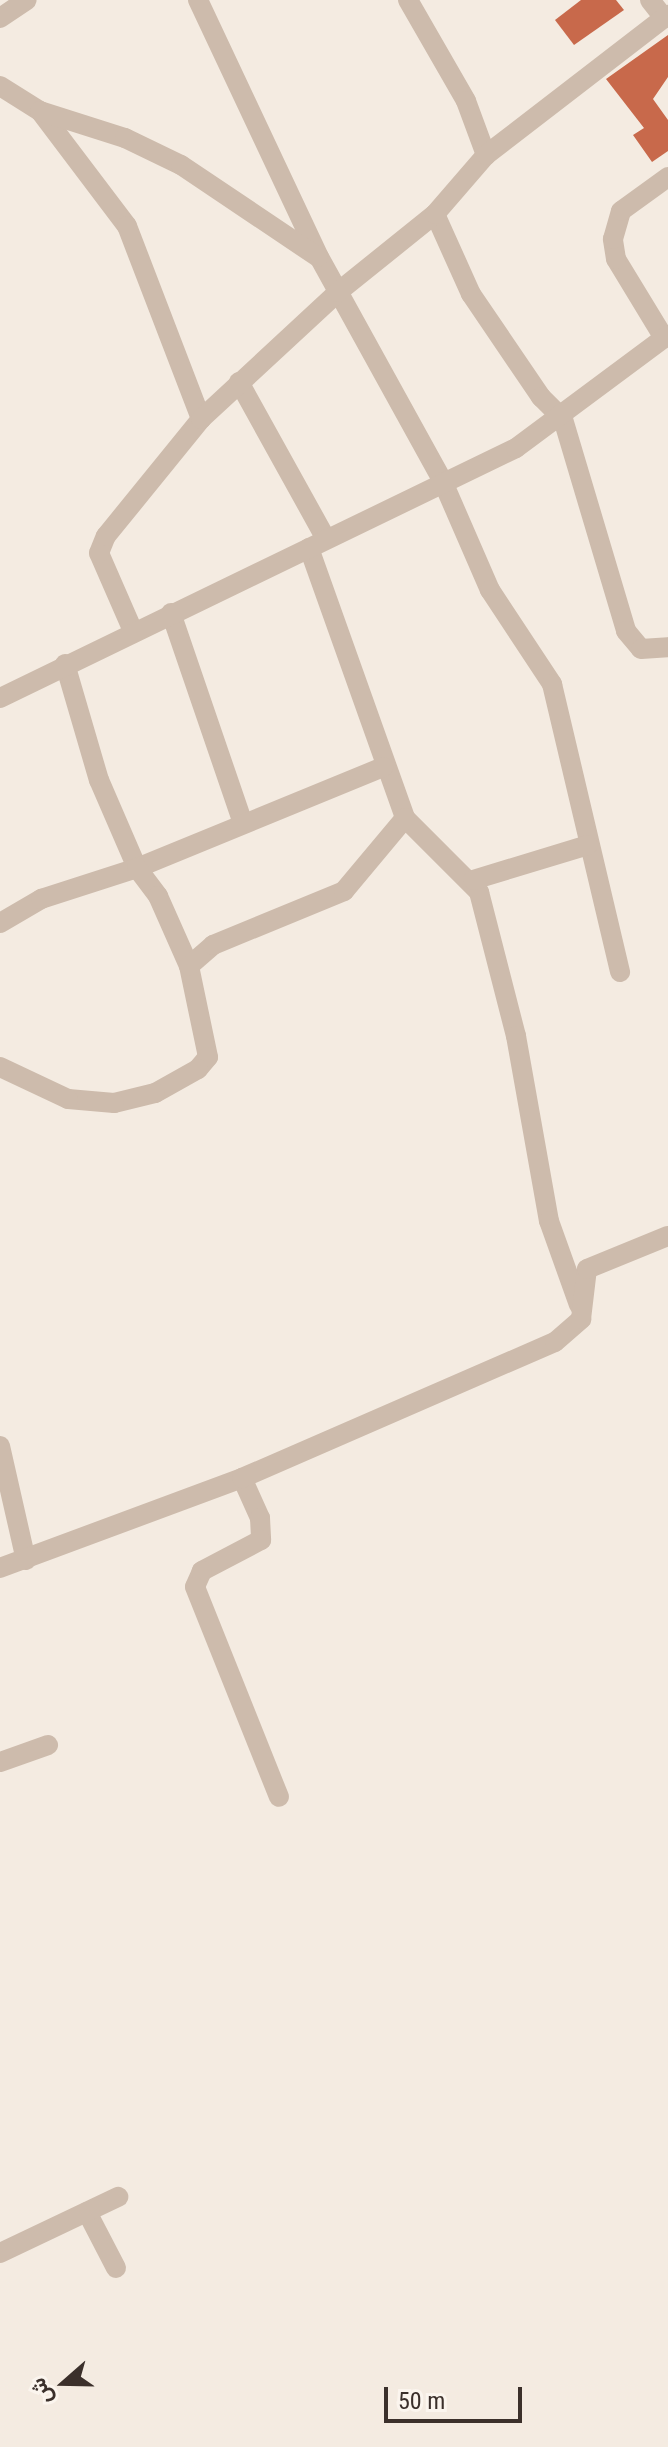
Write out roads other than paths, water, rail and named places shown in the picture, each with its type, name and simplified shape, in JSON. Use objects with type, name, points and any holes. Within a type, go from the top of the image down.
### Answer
[{"type":"street","points":[[0,18],[27,0]]},
{"type":"street","points":[[198,0],[319,257],[443,482],[490,590],[552,684],[620,972]]},
{"type":"street","points":[[408,0],[466,101],[486,155]]},
{"type":"street","points":[[133,631],[99,553],[201,419],[338,292],[435,214],[486,155],[666,16],[650,0]]},
{"type":"street","points":[[0,86],[40,111],[125,138],[181,165],[319,257]]},
{"type":"street","points":[[40,111],[127,226],[201,419]]},
{"type":"street","points":[[0,698],[318,544],[563,419],[666,336],[616,259],[613,239],[621,211],[668,177]]},
{"type":"street","points":[[435,214],[471,294],[541,397],[563,419],[626,631],[641,649],[668,647]]},
{"type":"street","points":[[0,1568],[242,1478],[555,1342],[581,1319],[579,1305],[549,1221],[516,1036],[473,880],[430,847],[405,818],[383,767],[318,544],[239,382]]},
{"type":"street","points":[[171,613],[242,820]]},
{"type":"street","points":[[0,1067],[90,1102],[138,1100],[190,1075],[208,1057],[189,966],[158,896],[137,868],[99,780],[65,664]]},
{"type":"street","points":[[0,923],[41,899],[137,868],[242,820],[383,767]]},
{"type":"street","points":[[189,966],[213,945],[344,891],[405,818]]},
{"type":"street","points":[[473,880],[588,845]]},
{"type":"street","points":[[579,1305],[581,1283],[594,1264],[668,1236]]},
{"type":"street","points":[[0,1446],[26,1560]]},
{"type":"street","points":[[242,1478],[260,1518],[261,1540],[202,1571],[195,1587],[279,1797]]},
{"type":"street","points":[[0,1762],[48,1745]]},
{"type":"street","points":[[0,2253],[118,2197]]},
{"type":"street","points":[[87,2212],[116,2268]]}]
